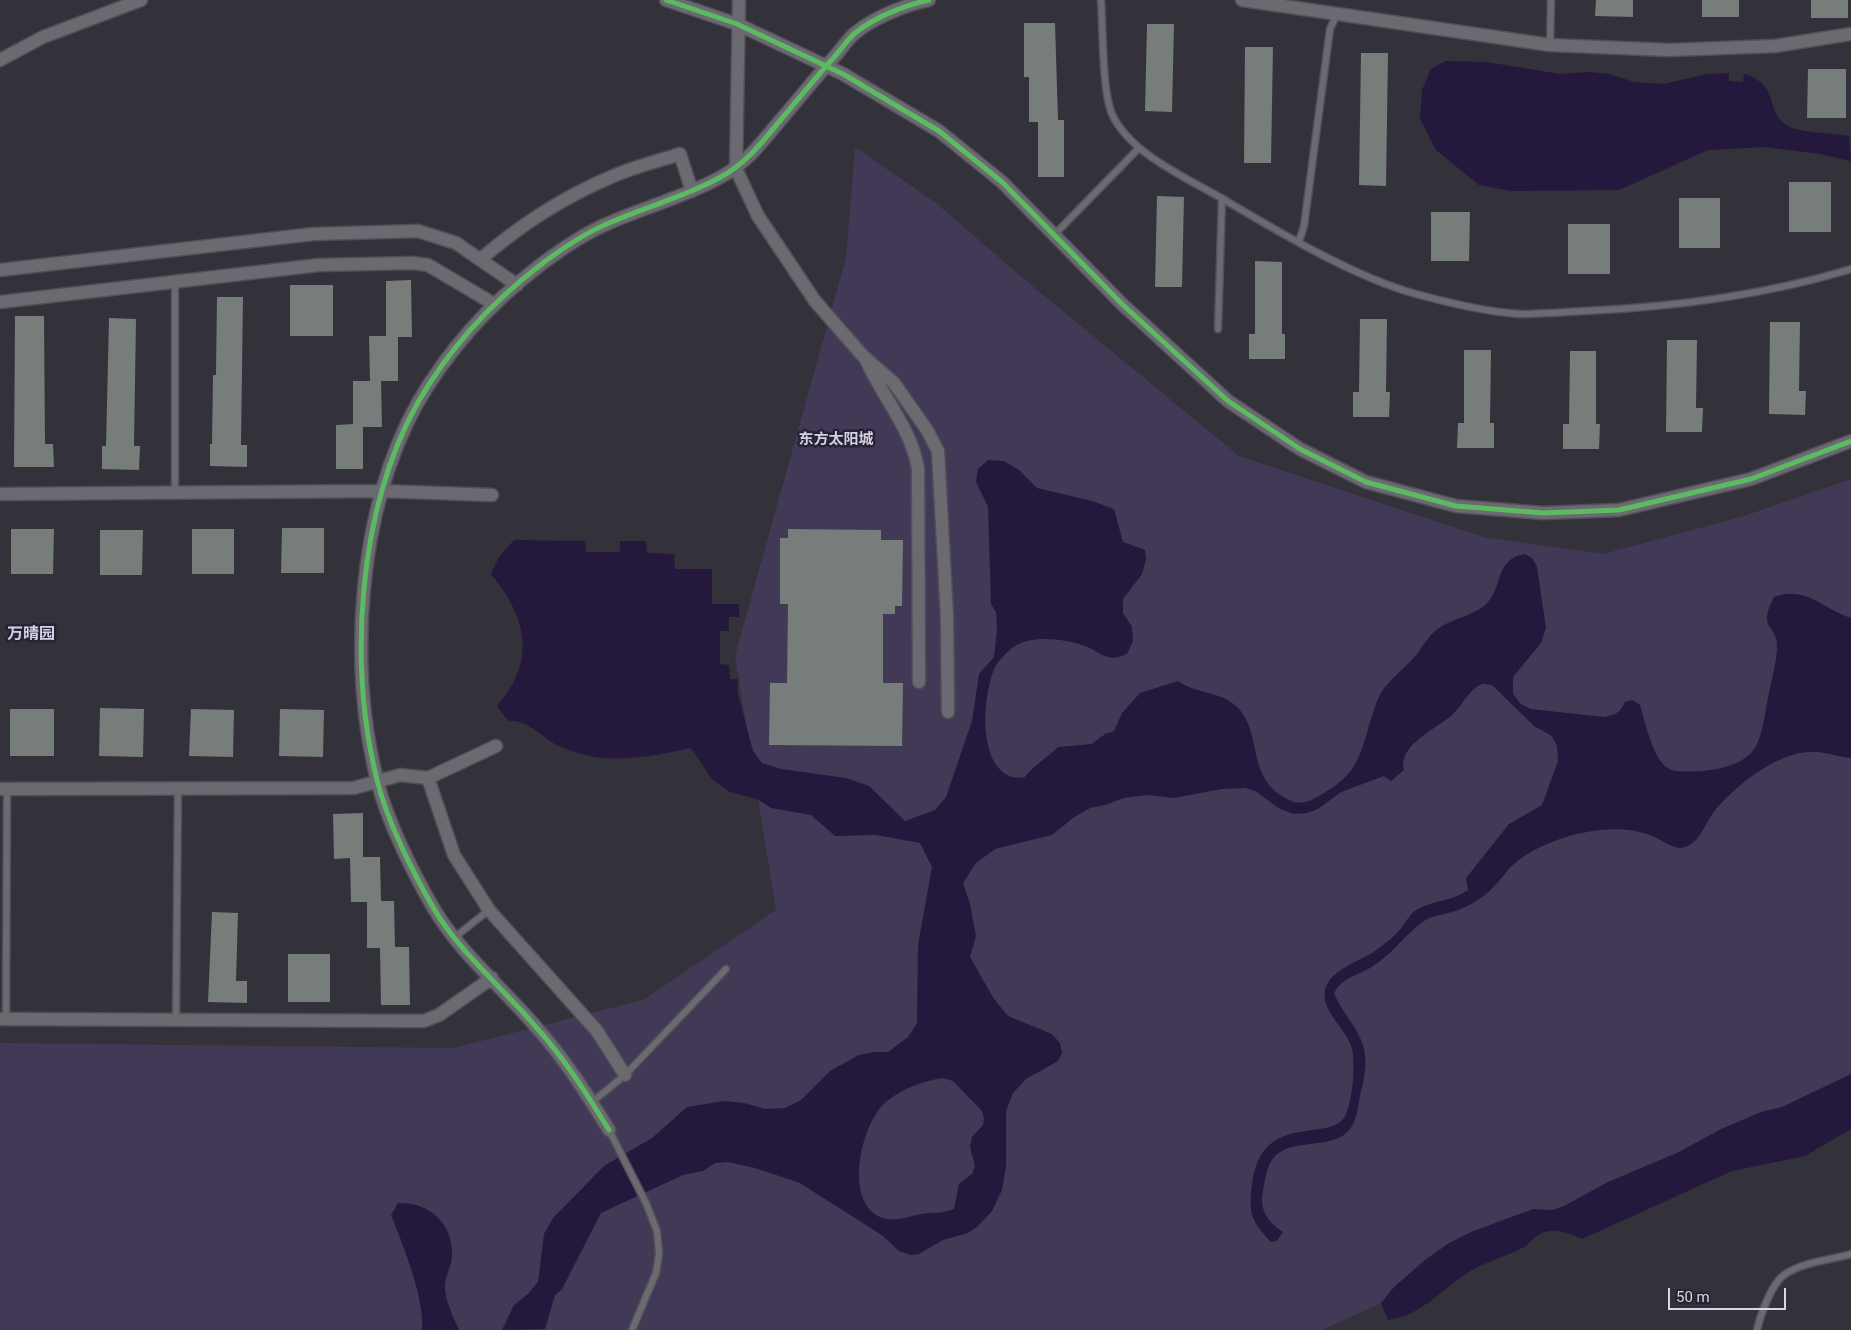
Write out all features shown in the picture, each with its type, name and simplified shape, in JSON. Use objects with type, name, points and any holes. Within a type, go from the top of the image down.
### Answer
[{"type":"street","points":[[0,60],[44,37],[141,0]]},
{"type":"street","points":[[666,0],[737,24],[843,74],[939,131],[1002,182],[1122,304],[1228,401],[1300,449],[1366,482],[1456,506],[1543,513],[1619,510],[1750,479],[1851,441]]},
{"type":"street","points":[[739,0],[737,24],[736,169],[758,216],[815,301],[863,356],[894,383],[928,430],[938,451],[947,617],[948,712]]},
{"type":"street","points":[[609,1130],[592,1102],[544,1035],[436,913],[415,875],[378,782],[364,692],[361,643],[370,543],[381,491],[415,408],[434,377],[462,340],[494,304],[564,249],[606,224],[692,191],[736,169],[756,150],[855,33],[884,16],[930,0]]},
{"type":"street","points":[[1242,0],[1550,45],[1678,50],[1775,46],[1851,34]]},
{"type":"street","points":[[481,259],[536,217],[572,196],[612,176],[680,154],[692,191]]},
{"type":"street","points":[[0,270],[313,234],[418,231],[456,243],[517,285]]},
{"type":"street","points":[[0,302],[319,265],[412,263],[428,265],[494,304]]},
{"type":"street","points":[[863,356],[878,386],[904,424],[914,446],[918,468],[919,682]]},
{"type":"street","points":[[0,494],[381,491],[492,495]]},
{"type":"street","points":[[4,789],[354,788],[400,775],[428,778],[496,746]]},
{"type":"street","points":[[428,778],[454,855],[489,910],[597,1030],[625,1075]]},
{"type":"street","points":[[3,1019],[424,1021],[439,1015],[492,978]]},
{"type":"lane","points":[[1101,0],[1107,94],[1111,113],[1122,132],[1139,148],[1222,198],[1299,241],[1357,271],[1414,294],[1462,305],[1519,314],[1627,309],[1725,297],[1829,276],[1851,269]]},
{"type":"lane","points":[[1550,45],[1551,0]]},
{"type":"lane","points":[[1299,241],[1304,226],[1330,29],[1337,13]]},
{"type":"lane","points":[[1054,235],[1139,148]]},
{"type":"lane","points":[[1218,329],[1222,198]]},
{"type":"lane","points":[[175,282],[175,492]]},
{"type":"lane","points":[[3,1019],[4,789]]},
{"type":"lane","points":[[176,1020],[178,789]]},
{"type":"lane","points":[[455,936],[489,910]]},
{"type":"lane","points":[[592,1102],[625,1075],[726,969]]},
{"type":"lane","points":[[609,1130],[646,1203],[657,1231],[659,1254],[656,1273],[632,1330]]},
{"type":"lane","points":[[1757,1330],[1770,1295],[1783,1275],[1799,1268],[1851,1254]]},
{"type":"shaded area","points":[[1446,61],[1486,62],[1560,74],[1589,72],[1609,74],[1634,82],[1664,84],[1707,74],[1729,73],[1729,81],[1743,82],[1744,74],[1756,79],[1763,85],[1777,114],[1790,127],[1810,132],[1849,136],[1851,161],[1820,154],[1765,147],[1708,150],[1619,190],[1511,191],[1479,185],[1436,150],[1420,119],[1422,90],[1431,69]]},
{"type":"shaded area","points":[[855,147],[936,203],[1030,284],[1239,456],[1483,537],[1603,554],[1744,516],[1851,479],[1851,1090],[1322,1330],[0,1330],[0,1043],[453,1048],[643,1000],[776,910],[735,656],[846,258]]},
{"type":"shaded area","points":[[988,460],[1004,461],[1019,470],[1037,488],[1092,501],[1114,509],[1123,542],[1145,550],[1146,560],[1142,574],[1123,599],[1123,613],[1132,627],[1133,641],[1127,654],[1113,658],[1103,656],[1089,648],[1074,643],[1037,639],[1012,648],[996,665],[991,679],[986,710],[987,742],[999,768],[1011,777],[1024,778],[1058,747],[1092,744],[1105,734],[1114,731],[1122,713],[1140,693],[1178,681],[1192,688],[1230,701],[1236,706],[1245,717],[1250,729],[1260,768],[1266,781],[1276,792],[1291,801],[1305,802],[1313,799],[1339,783],[1354,766],[1363,746],[1377,702],[1389,682],[1413,659],[1434,632],[1448,623],[1473,613],[1484,606],[1493,595],[1504,567],[1515,557],[1525,554],[1532,558],[1537,567],[1546,628],[1541,643],[1513,677],[1513,694],[1521,704],[1531,709],[1604,717],[1617,713],[1625,702],[1632,700],[1640,705],[1652,744],[1662,763],[1668,769],[1697,771],[1731,765],[1750,754],[1756,746],[1762,729],[1777,649],[1775,635],[1768,622],[1769,608],[1774,597],[1796,594],[1805,596],[1851,618],[1851,758],[1818,752],[1804,752],[1774,762],[1746,781],[1722,802],[1696,839],[1683,848],[1673,847],[1643,833],[1619,829],[1578,834],[1543,846],[1515,863],[1491,890],[1478,900],[1458,910],[1424,921],[1380,961],[1342,983],[1334,993],[1360,1039],[1365,1055],[1364,1076],[1357,1113],[1350,1129],[1335,1140],[1294,1147],[1284,1150],[1273,1158],[1268,1167],[1262,1204],[1269,1220],[1283,1232],[1277,1241],[1271,1242],[1259,1228],[1251,1211],[1252,1185],[1258,1161],[1268,1146],[1282,1137],[1337,1124],[1345,1116],[1350,1101],[1353,1052],[1351,1045],[1327,1006],[1325,990],[1329,981],[1334,975],[1388,941],[1400,930],[1416,910],[1429,904],[1455,897],[1468,890],[1466,878],[1509,824],[1542,805],[1558,761],[1557,746],[1552,736],[1534,726],[1493,686],[1484,684],[1471,692],[1452,715],[1412,745],[1403,761],[1404,770],[1391,781],[1384,776],[1341,792],[1318,809],[1307,813],[1293,814],[1280,809],[1255,791],[1245,788],[1222,789],[1174,798],[1147,795],[1124,798],[1090,808],[1073,818],[1052,835],[995,849],[976,863],[963,883],[970,904],[976,936],[970,957],[994,999],[1008,1016],[1052,1034],[1060,1043],[1062,1053],[1058,1061],[1026,1079],[1013,1093],[1006,1111],[1006,1166],[1002,1190],[992,1211],[978,1226],[968,1233],[943,1240],[919,1254],[911,1255],[899,1251],[883,1236],[800,1183],[755,1168],[728,1162],[715,1163],[703,1171],[683,1175],[601,1213],[562,1289],[555,1295],[545,1329],[502,1330],[514,1305],[529,1293],[538,1282],[544,1234],[553,1218],[604,1166],[652,1138],[687,1107],[724,1101],[744,1103],[765,1109],[785,1108],[801,1100],[830,1071],[859,1055],[888,1052],[908,1037],[917,1023],[918,945],[932,867],[920,843],[876,835],[835,836],[811,815],[771,808],[757,799],[730,792],[712,779],[691,748],[640,757],[606,758],[589,756],[555,744],[521,722],[508,721],[497,706],[510,689],[518,672],[522,656],[523,639],[513,607],[491,574],[499,557],[514,540],[585,541],[586,552],[620,552],[620,541],[646,541],[647,553],[674,554],[675,569],[712,569],[712,604],[739,604],[739,617],[729,617],[729,631],[720,631],[720,664],[729,665],[730,679],[738,679],[738,694],[753,751],[762,763],[781,769],[846,778],[869,786],[905,821],[935,810],[946,797],[972,721],[979,674],[994,657],[997,630],[996,612],[991,604],[988,507],[976,482],[978,469]],"holes":[[[942,1078],[953,1081],[982,1111],[984,1118],[983,1125],[972,1137],[970,1147],[975,1166],[972,1174],[959,1184],[954,1209],[896,1219],[887,1219],[873,1212],[864,1200],[860,1184],[860,1165],[863,1146],[869,1128],[877,1113],[892,1097],[912,1086]]]},
{"type":"shaded area","points":[[1851,1074],[1851,1129],[1805,1156],[1732,1171],[1582,1239],[1561,1231],[1544,1232],[1523,1248],[1467,1273],[1421,1308],[1388,1320],[1381,1303],[1394,1287],[1425,1260],[1449,1243],[1471,1232],[1533,1209],[1553,1210],[1564,1206],[1608,1182],[1679,1152],[1721,1129],[1761,1112],[1782,1107]]},
{"type":"shaded area","points":[[398,1203],[420,1206],[444,1224],[451,1244],[452,1255],[445,1289],[459,1330],[422,1330],[422,1317],[417,1288],[391,1215]]},
{"type":"building","points":[[1596,0],[1633,0],[1633,17],[1595,16]]},
{"type":"building","points":[[1702,0],[1739,0],[1739,17],[1702,17]]},
{"type":"building","points":[[1811,0],[1848,0],[1848,18],[1811,18]]},
{"type":"building","points":[[1024,23],[1055,23],[1058,120],[1064,120],[1064,177],[1038,177],[1038,122],[1029,122],[1029,77],[1024,77]]},
{"type":"building","points":[[1147,24],[1174,24],[1172,112],[1145,111]]},
{"type":"building","points":[[1245,47],[1273,47],[1271,163],[1244,163]]},
{"type":"building","points":[[1361,53],[1388,53],[1386,186],[1359,185]]},
{"type":"building","points":[[1808,69],[1846,69],[1846,118],[1807,118]]},
{"type":"building","points":[[1789,182],[1831,182],[1831,232],[1789,232]]},
{"type":"building","points":[[1157,196],[1184,197],[1182,287],[1155,287]]},
{"type":"building","points":[[1679,198],[1720,198],[1720,248],[1679,248]]},
{"type":"building","points":[[1431,212],[1470,212],[1469,261],[1431,261]]},
{"type":"building","points":[[1568,224],[1610,224],[1610,274],[1568,274]]},
{"type":"building","points":[[1255,261],[1282,262],[1282,334],[1285,334],[1285,359],[1249,359],[1249,334],[1255,334]]},
{"type":"building","points":[[411,280],[412,337],[398,337],[398,381],[381,381],[382,427],[363,427],[363,469],[336,469],[336,425],[353,424],[353,381],[370,381],[369,336],[386,336],[386,281]]},
{"type":"building","points":[[290,285],[333,285],[333,336],[290,336]]},
{"type":"building","points":[[217,297],[243,297],[241,445],[247,445],[247,467],[210,466],[213,375],[216,375]]},
{"type":"building","points":[[15,316],[44,316],[45,444],[53,444],[54,467],[14,467]]},
{"type":"building","points":[[109,318],[136,319],[134,446],[140,446],[139,470],[102,469],[102,446],[106,446]]},
{"type":"building","points":[[1360,319],[1387,319],[1386,392],[1390,392],[1389,417],[1353,417],[1353,392],[1359,392]]},
{"type":"building","points":[[1770,322],[1800,322],[1799,391],[1806,391],[1805,415],[1769,414]]},
{"type":"building","points":[[1667,340],[1697,340],[1696,408],[1703,408],[1702,432],[1666,432]]},
{"type":"building","points":[[1464,350],[1491,350],[1490,423],[1494,423],[1494,448],[1457,448],[1458,423],[1464,423]]},
{"type":"building","points":[[1570,351],[1596,351],[1596,424],[1600,424],[1599,449],[1563,449],[1563,424],[1569,424]]},
{"type":"building","points":[[282,528],[324,528],[324,573],[281,573]]},
{"type":"building","points":[[11,529],[54,529],[53,574],[11,574]]},
{"type":"building","points":[[192,529],[234,529],[234,574],[192,574]]},
{"type":"building","points":[[788,529],[881,530],[881,540],[903,540],[902,606],[895,606],[895,614],[883,614],[883,683],[903,683],[902,746],[769,745],[770,683],[787,683],[788,604],[780,604],[780,538],[788,538]]},
{"type":"building","points":[[100,530],[143,530],[142,575],[100,575]]},
{"type":"building","points":[[100,708],[144,709],[143,757],[99,756]]},
{"type":"building","points":[[10,709],[54,709],[54,756],[10,756]]},
{"type":"building","points":[[191,709],[234,710],[233,757],[189,756]]},
{"type":"building","points":[[280,709],[324,710],[323,757],[279,756]]},
{"type":"building","points":[[363,813],[363,857],[380,857],[381,901],[394,901],[395,947],[409,947],[410,1005],[381,1005],[380,948],[367,948],[367,902],[351,902],[350,858],[334,859],[333,814]]},
{"type":"building","points":[[212,912],[238,913],[236,981],[247,981],[247,1003],[208,1002]]},
{"type":"building","points":[[288,954],[330,954],[330,1002],[288,1002]]},
{"type":"cycle path","points":[[666,0],[737,24],[843,74],[939,131],[1002,182],[1122,304],[1228,401],[1300,449],[1366,482],[1456,506],[1543,513],[1619,510],[1751,479],[1851,441]]},
{"type":"cycle path","points":[[609,1130],[584,1090],[556,1051],[456,941],[444,925],[409,863],[381,796],[368,735],[363,687],[361,638],[364,588],[371,539],[382,491],[397,446],[429,384],[457,346],[487,312],[521,280],[573,242],[600,227],[692,191],[728,173],[758,147],[855,33],[890,12],[929,0]]},
{"type":"district","name":"东方太阳城","points":[[836,440]]},
{"type":"district","name":"万晴园","points":[[31,635]]}]
